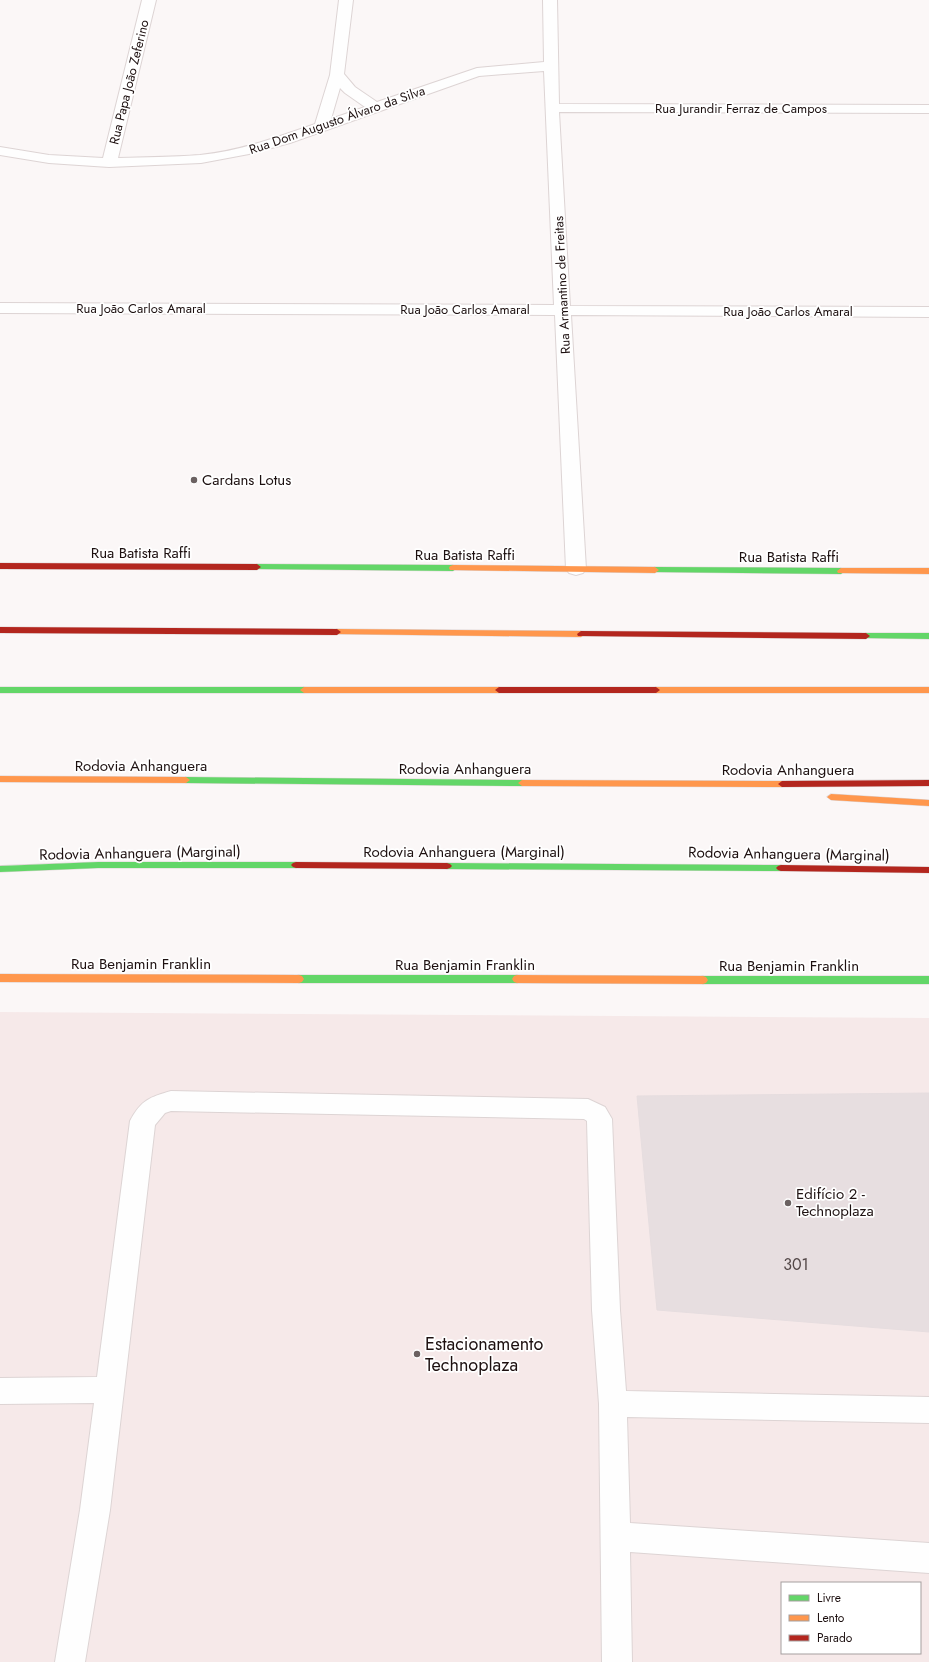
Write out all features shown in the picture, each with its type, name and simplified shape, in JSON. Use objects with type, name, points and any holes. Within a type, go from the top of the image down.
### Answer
[{"type":"main road","name":"Rua Batista Raffi","points":[[0,566],[929,571]]},
{"type":"main road","points":[[0,630],[929,636]]},
{"type":"main road","points":[[0,690],[929,690]]},
{"type":"main road","name":"Rodovia Anhanguera","points":[[0,779],[646,784],[929,783]]},
{"type":"main road","points":[[646,784],[780,793]]},
{"type":"main road","points":[[819,796],[929,803]]},
{"type":"main road","name":"Rodovia Anhanguera (Marginal)","points":[[0,869],[98,865],[626,866],[929,870]]},
{"type":"main road","name":"Rua Benjamin Franklin","points":[[0,978],[929,980]]},
{"type":"street","name":"Rua Papa João Zeferino","points":[[108,163],[149,0]]},
{"type":"street","points":[[322,126],[337,75],[346,0]]},
{"type":"street","name":"Rua Armantino de Freitas","points":[[550,0],[552,108],[564,310],[576,570]]},
{"type":"street","name":"Rua Dom Augusto Álvaro da Silva","points":[[0,151],[49,159],[108,163],[201,159],[256,148],[376,108],[476,72],[552,66]]},
{"type":"street","points":[[337,75],[350,90],[376,108]]},
{"type":"street","name":"Rua Jurandir Ferraz de Campos","points":[[552,108],[929,109]]},
{"type":"street","name":"Rua João Carlos Amaral","points":[[0,308],[929,312]]},
{"type":"street","points":[[70,1662],[95,1510],[143,1121],[157,1105],[171,1101],[588,1109],[596,1114],[599,1119],[606,1310],[613,1404],[617,1662]]},
{"type":"street","points":[[0,1391],[110,1390]]},
{"type":"street","points":[[613,1404],[929,1410]]},
{"type":"street","points":[[614,1536],[929,1558]]},
{"type":"shaded area","points":[[0,1012],[929,1018],[929,1662],[0,1662]]},
{"type":"building","name":"Edifício 2 - Technoplaza","points":[[929,1093],[929,1332],[657,1310],[637,1096]]},
{"type":"traffic: fast","points":[[257,567],[453,568]]},
{"type":"traffic: fast","points":[[655,570],[841,571]]},
{"type":"traffic: fast","points":[[866,636],[929,636]]},
{"type":"traffic: fast","points":[[0,690],[304,690]]},
{"type":"traffic: fast","points":[[186,780],[522,783]]},
{"type":"traffic: fast","points":[[0,869],[98,865],[296,865]]},
{"type":"traffic: fast","points":[[447,866],[781,868]]},
{"type":"traffic: fast","points":[[299,979],[517,979]]},
{"type":"traffic: fast","points":[[703,980],[929,980]]},
{"type":"traffic: slow","points":[[453,568],[655,570]]},
{"type":"traffic: slow","points":[[841,571],[929,571]]},
{"type":"traffic: slow","points":[[337,632],[581,634]]},
{"type":"traffic: slow","points":[[304,690],[499,690]]},
{"type":"traffic: slow","points":[[656,690],[929,690]]},
{"type":"traffic: slow","points":[[0,779],[186,780]]},
{"type":"traffic: slow","points":[[522,783],[782,784]]},
{"type":"traffic: slow","points":[[831,797],[929,803]]},
{"type":"traffic: slow","points":[[0,978],[299,979]]},
{"type":"traffic: slow","points":[[517,979],[703,980]]},
{"type":"traffic: jam","points":[[0,566],[257,567]]},
{"type":"traffic: jam","points":[[0,630],[337,632]]},
{"type":"traffic: jam","points":[[581,634],[866,636]]},
{"type":"traffic: jam","points":[[499,690],[656,690]]},
{"type":"traffic: jam","points":[[782,784],[929,783]]},
{"type":"traffic: jam","points":[[296,865],[447,866]]},
{"type":"traffic: jam","points":[[781,868],[929,870]]},
{"type":"place","name":"Cardans Lotus","points":[[194,480]]},
{"type":"place","name":"Edifício 2 - Technoplaza","points":[[788,1203]]},
{"type":"place","name":"Estacionamento Technoplaza","points":[[417,1354]]}]
